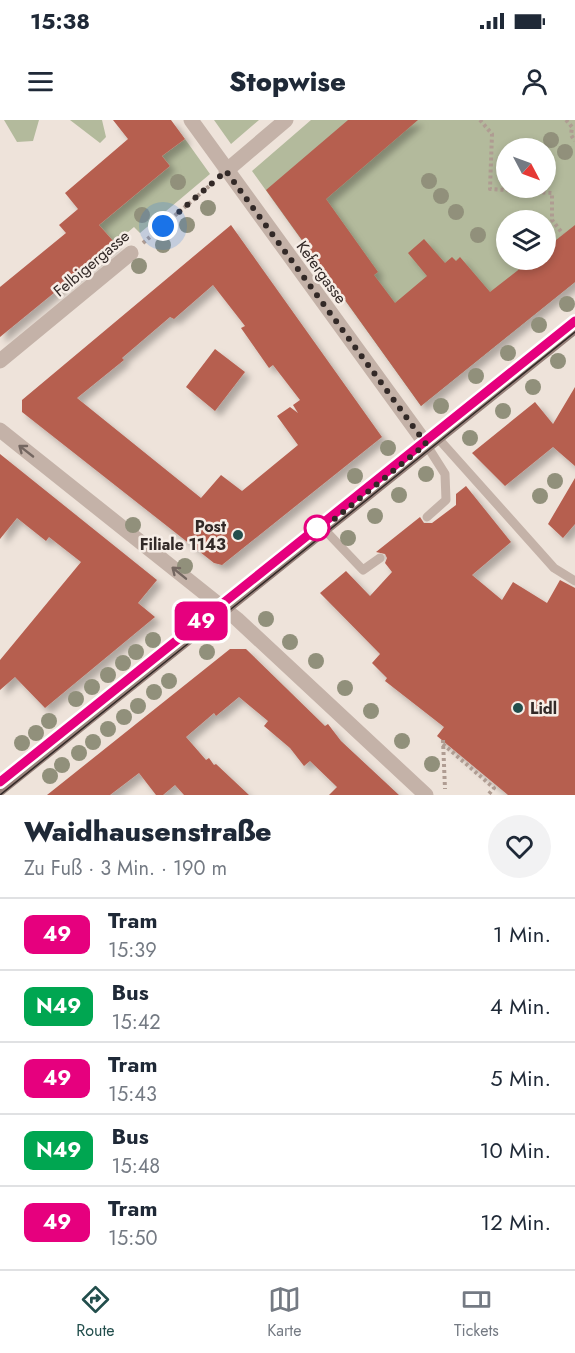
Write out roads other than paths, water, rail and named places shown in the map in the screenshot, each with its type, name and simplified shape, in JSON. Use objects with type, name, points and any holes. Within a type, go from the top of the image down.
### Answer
[{"type":"main road","points":[[0,788],[575,326]]},
{"type":"street","name":"Kefergasse","points":[[190,120],[226,171],[431,440]]},
{"type":"street","points":[[226,171],[286,120]]},
{"type":"street","name":"Felbigergasse","points":[[0,361],[131,253]]},
{"type":"street","points":[[0,430],[225,609],[426,795]]},
{"type":"lane","points":[[428,518],[446,501],[445,474],[431,440]]},
{"type":"lane","points":[[431,440],[554,568],[575,580]]},
{"type":"lane","points":[[323,528],[363,570],[380,558]]},
{"type":"tram line","name":"49","points":[[0,782],[575,321]]},
{"type":"tram line","points":[[0,795],[575,332]]},
{"type":"tram line","points":[[0,782],[397,463]]},
{"type":"place","name":"Post Filiale 1143","points":[[238,535]]},
{"type":"place","name":"Lidl","points":[[518,708]]}]
